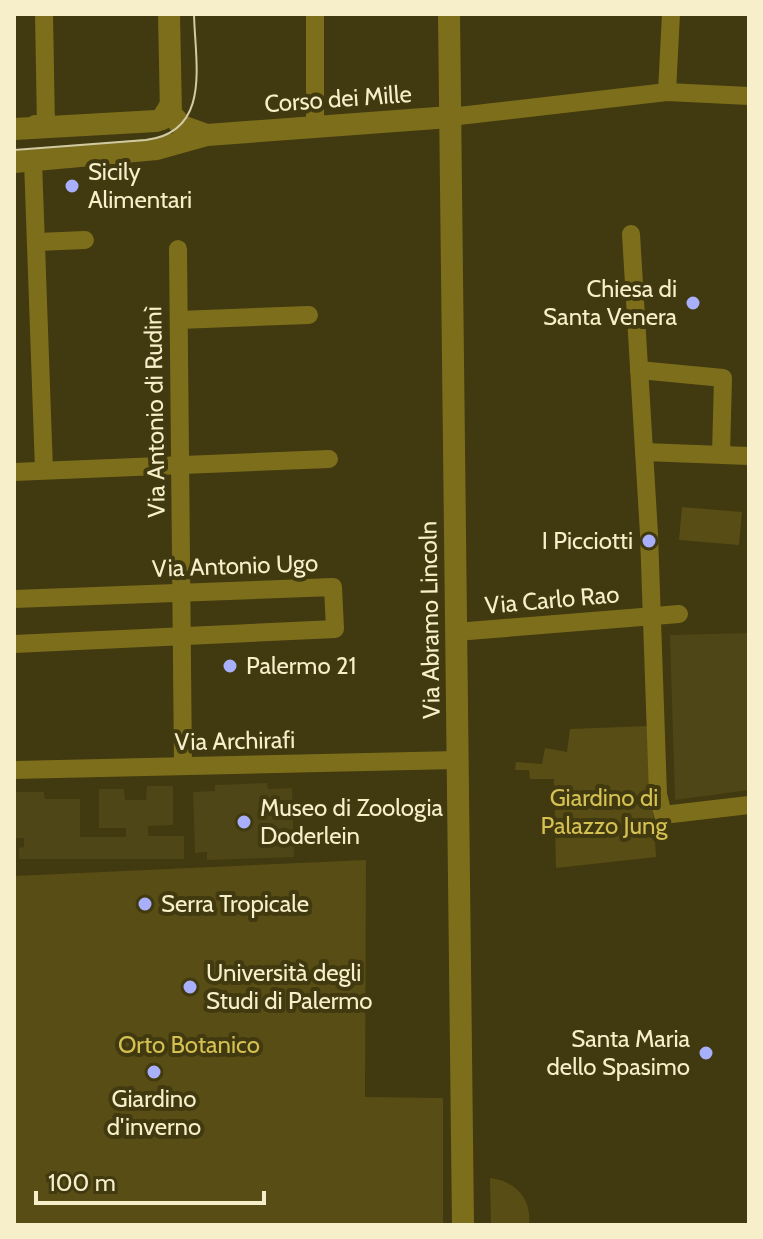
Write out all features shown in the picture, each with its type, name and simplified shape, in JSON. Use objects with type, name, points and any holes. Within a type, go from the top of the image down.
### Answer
[{"type":"street","points":[[44,14],[46,127]]},
{"type":"street","points":[[169,14],[170,106],[173,117],[179,124],[207,135]]},
{"type":"street","points":[[315,14],[315,126]]},
{"type":"street","name":"Via Abramo Lincoln","points":[[449,14],[463,1225]]},
{"type":"street","points":[[667,92],[671,14]]},
{"type":"street","name":"Corso dei Mille","points":[[14,179],[27,167],[157,149],[207,135],[450,117],[667,92],[749,96]]},
{"type":"street","points":[[14,129],[156,121],[166,114],[170,106]]},
{"type":"street","points":[[14,118],[46,127]]},
{"type":"street","points":[[27,167],[37,242],[44,470]]},
{"type":"street","points":[[631,234],[645,460],[658,794],[663,815],[749,805]]},
{"type":"street","points":[[37,242],[85,240]]},
{"type":"street","name":"Via Antonio di Rudinì","points":[[178,249],[183,766]]},
{"type":"street","points":[[179,320],[309,315]]},
{"type":"street","points":[[639,370],[723,378],[721,454]]},
{"type":"street","points":[[645,460],[721,454],[749,456]]},
{"type":"street","points":[[14,472],[329,459]]},
{"type":"street","name":"Via Antonio Ugo","points":[[14,599],[333,587],[335,629],[14,644]]},
{"type":"street","name":"Via Carlo Rao","points":[[456,632],[679,614]]},
{"type":"street","name":"Via Archirafi","points":[[14,770],[457,760]]},
{"type":"shaded area","points":[[749,633],[749,790],[675,800],[670,635]]},
{"type":"shaded area","name":"Museo di Zoologia Doderlein","points":[[267,783],[268,789],[292,788],[294,857],[207,860],[207,852],[195,853],[193,792],[215,791],[215,785]]},
{"type":"shaded area","points":[[147,786],[173,786],[173,825],[148,826],[148,836],[184,836],[184,859],[19,859],[19,848],[24,847],[24,838],[14,838],[14,792],[44,792],[45,799],[80,799],[80,837],[126,837],[126,828],[99,828],[99,789],[124,789],[125,800],[146,800]]},
{"type":"green space","points":[[682,507],[742,512],[739,545],[679,540]]},
{"type":"green space","name":"Giardino di Palazzo Jung","points":[[648,726],[656,857],[556,868],[554,779],[530,779],[529,770],[515,770],[516,762],[542,764],[545,748],[567,752],[570,729]]},
{"type":"green space","name":"Orto Botanico","points":[[366,860],[365,1097],[443,1098],[443,1225],[14,1225],[14,876]]},
{"type":"green space","points":[[490,1178],[515,1187],[525,1199],[529,1225],[491,1225]]},
{"type":"tram line","points":[[14,150],[146,140],[167,134],[181,124],[190,110],[195,92],[194,14]]},
{"type":"place","name":"Sicily Alimentari","points":[[72,186]]},
{"type":"place","name":"Chiesa di Santa Venera","points":[[693,303]]},
{"type":"place","name":"I Picciotti","points":[[649,541]]},
{"type":"place","name":"Palermo 21","points":[[230,666]]},
{"type":"place","name":"Museo di Zoologia Doderlein","points":[[244,822]]},
{"type":"place","name":"Serra Tropicale","points":[[145,904]]},
{"type":"place","name":"Università degli Studi di Palermo","points":[[190,987]]},
{"type":"place","name":"Santa Maria dello Spasimo","points":[[706,1053]]},
{"type":"place","name":"Giardino d'inverno","points":[[154,1072]]}]
